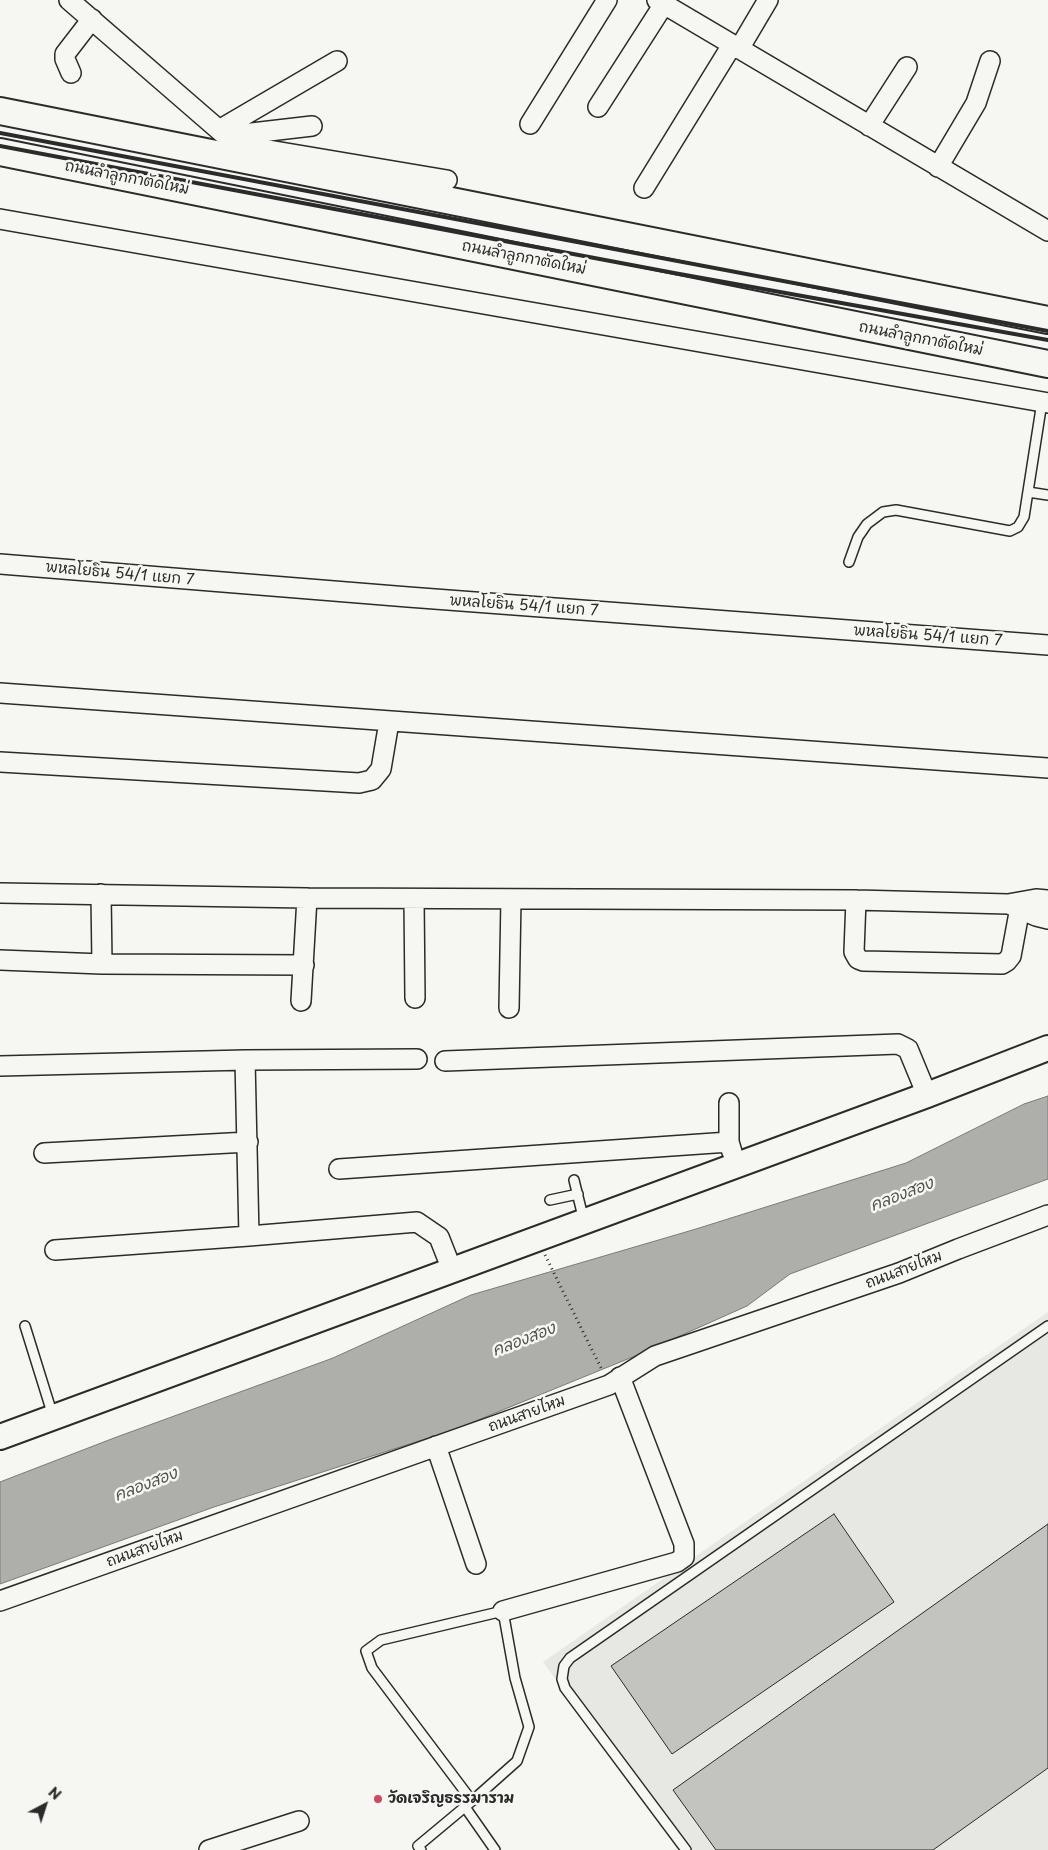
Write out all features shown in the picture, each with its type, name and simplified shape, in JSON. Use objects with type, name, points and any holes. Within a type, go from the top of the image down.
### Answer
[{"type":"main road","points":[[0,114],[1048,320]]},
{"type":"main road","name":"ถนนลำลูกกาตัดใหม่","points":[[0,152],[1048,364]]},
{"type":"street","points":[[69,0],[223,132],[246,146],[447,180]]},
{"type":"street","points":[[530,124],[607,0]]},
{"type":"street","points":[[644,188],[735,47],[768,0]]},
{"type":"street","points":[[598,107],[660,2],[938,168],[1048,231]]},
{"type":"street","points":[[71,73],[65,59],[65,54],[92,20]]},
{"type":"street","points":[[223,132],[337,61]]},
{"type":"street","points":[[938,168],[976,102],[990,61]]},
{"type":"street","points":[[869,126],[907,66]]},
{"type":"street","points":[[223,132],[312,126]]},
{"type":"street","points":[[0,219],[1045,403]]},
{"type":"street","name":"พหลโยธิน 54/1 แยก 7","points":[[0,564],[1048,645]]},
{"type":"street","points":[[0,693],[1048,768]]},
{"type":"street","points":[[0,762],[359,783],[372,780],[381,769],[389,722]]},
{"type":"street","points":[[0,893],[414,899],[856,900],[1016,905],[1036,899],[1048,900]]},
{"type":"street","points":[[101,894],[102,964]]},
{"type":"street","points":[[301,1001],[306,898]]},
{"type":"street","points":[[414,899],[416,998]]},
{"type":"street","points":[[509,1008],[510,899]]},
{"type":"street","points":[[856,900],[854,952],[858,959],[863,961],[1002,964],[1007,962],[1012,956],[1016,905]]},
{"type":"street","points":[[1016,905],[1036,916],[1048,919]]},
{"type":"street","points":[[0,960],[102,964],[304,965]]},
{"type":"street","points":[[445,1061],[898,1044],[908,1049],[927,1095]]},
{"type":"street","points":[[0,1438],[927,1095],[1048,1048]]},
{"type":"street","points":[[0,1066],[245,1060],[417,1059]]},
{"type":"street","points":[[245,1060],[248,1142],[248,1236]]},
{"type":"street","points":[[729,1103],[729,1142],[737,1165]]},
{"type":"street","points":[[44,1153],[248,1142]]},
{"type":"street","points":[[339,1170],[729,1142]]},
{"type":"street","name":"ถนนสายไหม","points":[[0,1600],[609,1384],[612,1376],[655,1356],[899,1273],[1048,1215]]},
{"type":"street","points":[[55,1250],[417,1222],[439,1237],[452,1270]]},
{"type":"street","points":[[503,1611],[677,1562],[684,1557],[684,1544],[612,1376]]},
{"type":"street","points":[[436,1446],[476,1564]]},
{"type":"street","points":[[209,1850],[299,1821]]},
{"type":"lane","points":[[849,562],[858,537],[867,524],[883,512],[896,510],[1010,531],[1018,527],[1024,517],[1045,403]]},
{"type":"lane","points":[[1028,492],[1048,495]]},
{"type":"lane","points":[[574,1180],[584,1221]]},
{"type":"lane","points":[[550,1200],[578,1194]]},
{"type":"lane","points":[[25,1326],[53,1418]]},
{"type":"lane","points":[[686,1850],[565,1688],[562,1679],[564,1666],[578,1652],[1048,1326]]},
{"type":"lane","points":[[420,1850],[418,1846],[464,1807],[517,1761],[529,1727],[515,1678],[503,1611],[381,1640],[366,1651],[372,1668],[472,1800]]},
{"type":"lane","points":[[464,1807],[495,1850]]},
{"type":"path","points":[[544,1254],[612,1376]]},
{"type":"shaded area","points":[[1048,1312],[1048,1850],[681,1850],[543,1662]]},
{"type":"water","name":"คลองสอง","points":[[1048,1096],[1048,1179],[790,1274],[747,1306],[635,1356],[456,1429],[214,1507],[0,1584],[0,1482],[333,1358],[471,1295],[696,1229],[906,1163],[1024,1104]]},
{"type":"building","points":[[834,1514],[894,1602],[672,1754],[611,1666]]},
{"type":"building","points":[[1048,1524],[1048,1768],[933,1850],[716,1850],[673,1790]]},
{"type":"railway","points":[[0,133],[1048,331]]},
{"type":"railway","points":[[0,146],[674,273],[1048,340]]},
{"type":"place","name":"วัดเจริญธรรมาราม","points":[[378,1799]]}]
